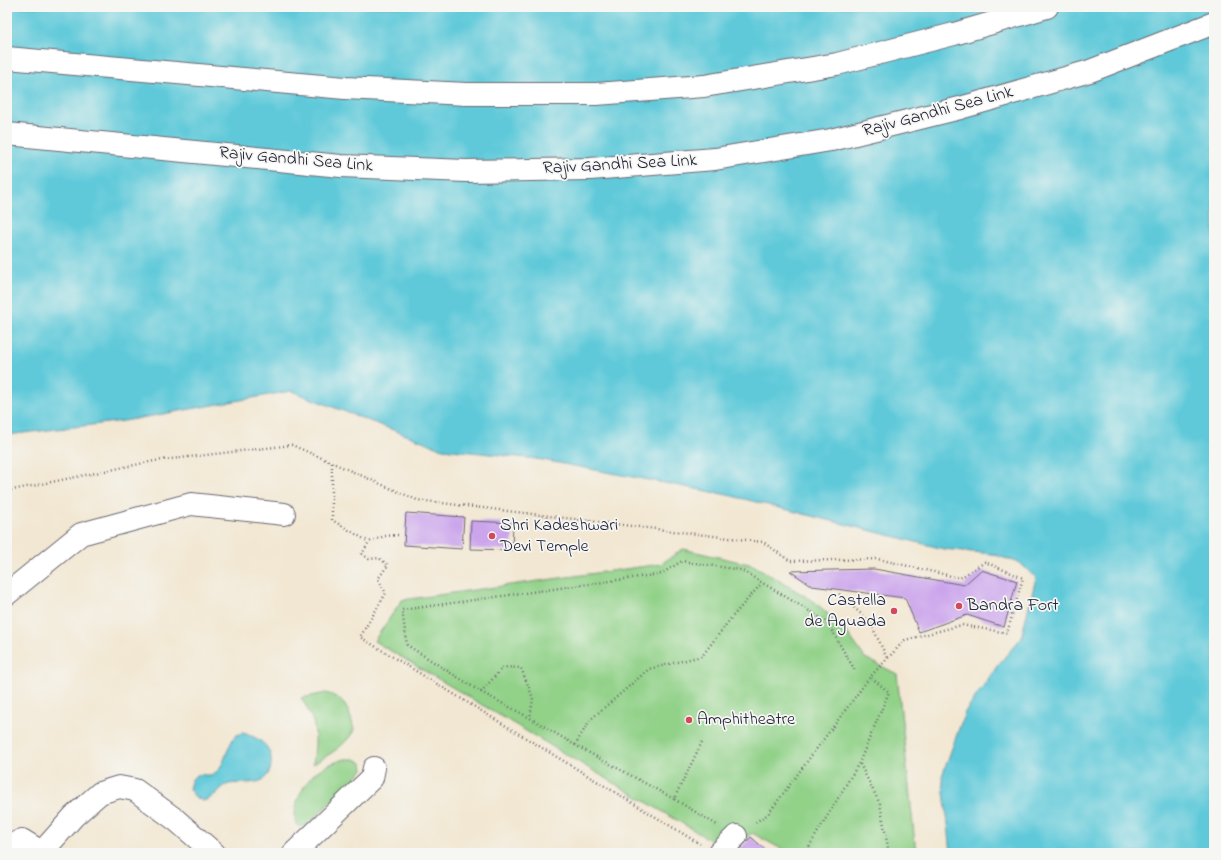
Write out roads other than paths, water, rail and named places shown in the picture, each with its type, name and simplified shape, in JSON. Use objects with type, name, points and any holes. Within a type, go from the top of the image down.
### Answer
[{"type":"main road","points":[[7,58],[344,88],[468,94],[596,94],[704,86],[836,64],[954,34],[1047,7]]},
{"type":"main road","name":"Rajiv Gandhi Sea Link","points":[[7,134],[341,166],[466,171],[590,169],[716,159],[831,140],[960,108],[1090,71],[1214,23]]},
{"type":"main road","points":[[7,594],[82,534],[191,504],[284,514]]},
{"type":"main road","points":[[294,853],[372,778],[374,768]]},
{"type":"main road","points":[[7,847],[22,840],[42,853],[74,816],[100,793],[119,787],[135,790],[176,820],[214,853]]},
{"type":"main road","points":[[710,849],[736,836]]},
{"type":"water","points":[[7,7],[1214,7],[1214,853],[951,853],[942,776],[965,712],[998,665],[1021,638],[1036,578],[1020,563],[992,554],[944,549],[728,495],[537,459],[443,449],[291,391],[124,421],[7,435]]},
{"type":"water","points":[[243,733],[254,737],[267,747],[271,758],[270,771],[262,780],[258,782],[229,784],[212,797],[203,801],[194,796],[189,789],[194,777],[197,775],[211,775],[215,773],[223,763],[234,737]]},
{"type":"place","name":"Shri Kadeshwari Devi Temple","points":[[492,536]]},
{"type":"place","name":"Bandra Fort","points":[[959,606]]},
{"type":"place","name":"Castella de Aguada","points":[[894,611]]},
{"type":"place","name":"Amphitheatre","points":[[689,720]]}]
